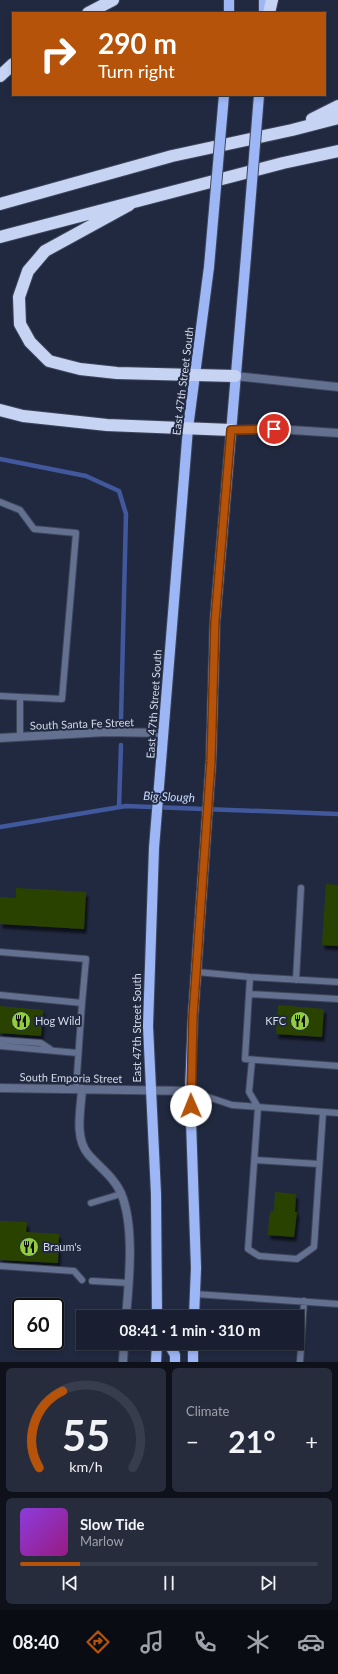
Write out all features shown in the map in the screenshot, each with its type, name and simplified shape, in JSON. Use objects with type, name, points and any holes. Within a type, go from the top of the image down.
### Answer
[{"type":"highway","points":[[90,12],[113,0]]},
{"type":"highway","points":[[270,12],[272,0]]},
{"type":"highway","points":[[0,76],[12,65]]},
{"type":"highway","points":[[292,130],[338,106]]},
{"type":"highway","points":[[0,204],[172,156],[292,130],[338,118]]},
{"type":"highway","points":[[0,237],[129,205],[283,163],[338,151]]},
{"type":"highway","points":[[129,205],[45,251],[28,271],[19,297],[20,324],[30,342],[49,361],[80,369],[117,373],[235,376]]},
{"type":"highway","points":[[0,410],[23,416],[107,425],[151,428],[231,430]]},
{"type":"main road","points":[[229,0],[229,12]]},
{"type":"main road","points":[[264,0],[264,12]]},
{"type":"main road","name":"East 47th Street South","points":[[157,1310],[156,1194],[148,1026],[154,848],[188,428],[209,267],[224,96]]},
{"type":"main road","points":[[194,1310],[196,1268],[190,1091],[193,1016],[211,765],[215,621],[259,96]]},
{"type":"main road","points":[[156,1362],[157,1350]]},
{"type":"main road","points":[[172,1350],[175,1356],[175,1362]]},
{"type":"main road","points":[[193,1350],[193,1362]]},
{"type":"street","points":[[235,376],[338,387]]},
{"type":"street","points":[[231,430],[276,429],[338,433]]},
{"type":"street","name":"South Santa Fe Street","points":[[0,738],[106,732],[164,733]]},
{"type":"street","name":"South Emporia Street","points":[[0,1088],[190,1091]]},
{"type":"street","points":[[79,1089],[81,1142],[88,1154],[112,1178],[121,1194],[127,1213],[130,1264],[127,1310]]},
{"type":"street","points":[[123,1362],[124,1350]]},
{"type":"lane","points":[[0,502],[20,510],[34,529],[76,533],[62,699],[0,696]]},
{"type":"lane","points":[[20,697],[20,737]]},
{"type":"lane","points":[[296,980],[301,888]]},
{"type":"lane","points":[[0,952],[86,959],[78,1053],[79,1089]]},
{"type":"lane","points":[[197,972],[250,977],[338,982]]},
{"type":"lane","points":[[250,977],[245,1059],[338,1066]]},
{"type":"lane","points":[[250,994],[338,999]]},
{"type":"lane","points":[[0,995],[82,1003]]},
{"type":"lane","points":[[0,1040],[41,1043],[52,1050]]},
{"type":"lane","points":[[0,1046],[78,1053]]},
{"type":"lane","points":[[252,1060],[249,1092],[258,1107],[248,1249],[259,1256],[297,1259],[314,1247],[323,1112]]},
{"type":"lane","points":[[190,1091],[232,1105],[338,1113]]},
{"type":"lane","points":[[255,1160],[319,1164]]},
{"type":"lane","points":[[91,1203],[121,1194]]},
{"type":"lane","points":[[0,1266],[74,1271],[82,1280]]},
{"type":"lane","points":[[92,1281],[129,1283]]},
{"type":"lane","points":[[195,1294],[338,1304]]},
{"type":"lane","points":[[300,1362],[304,1301]]},
{"type":"building","points":[[326,884],[338,885],[338,946],[322,945]]},
{"type":"building","points":[[16,888],[86,892],[84,929],[0,924],[0,897],[16,898]]},
{"type":"building","name":"KFC","points":[[278,1005],[324,1009],[322,1037],[276,1034]]},
{"type":"building","name":"Hog Wild","points":[[0,1006],[43,1010],[41,1036],[0,1033]]},
{"type":"building","points":[[275,1192],[296,1194],[295,1212],[297,1212],[294,1237],[268,1235],[269,1217],[271,1211],[274,1211]]},
{"type":"building","name":"Braum's","points":[[0,1221],[27,1222],[26,1232],[59,1234],[58,1263],[0,1260]]},
{"type":"waterway","points":[[0,459],[86,476],[119,491],[126,514],[121,719]]},
{"type":"waterway","points":[[119,807],[121,745]]},
{"type":"waterway","name":"Big Slough","points":[[0,827],[126,806],[338,814]]},
{"type":"place","name":"Hog Wild","points":[[21,1021]]},
{"type":"place","name":"KFC","points":[[300,1021]]},
{"type":"place","name":"Braum's","points":[[29,1247]]},
{"type":"route","points":[[191,1106],[190,1091],[193,1016],[211,761],[215,621],[231,430],[274,429]]}]
